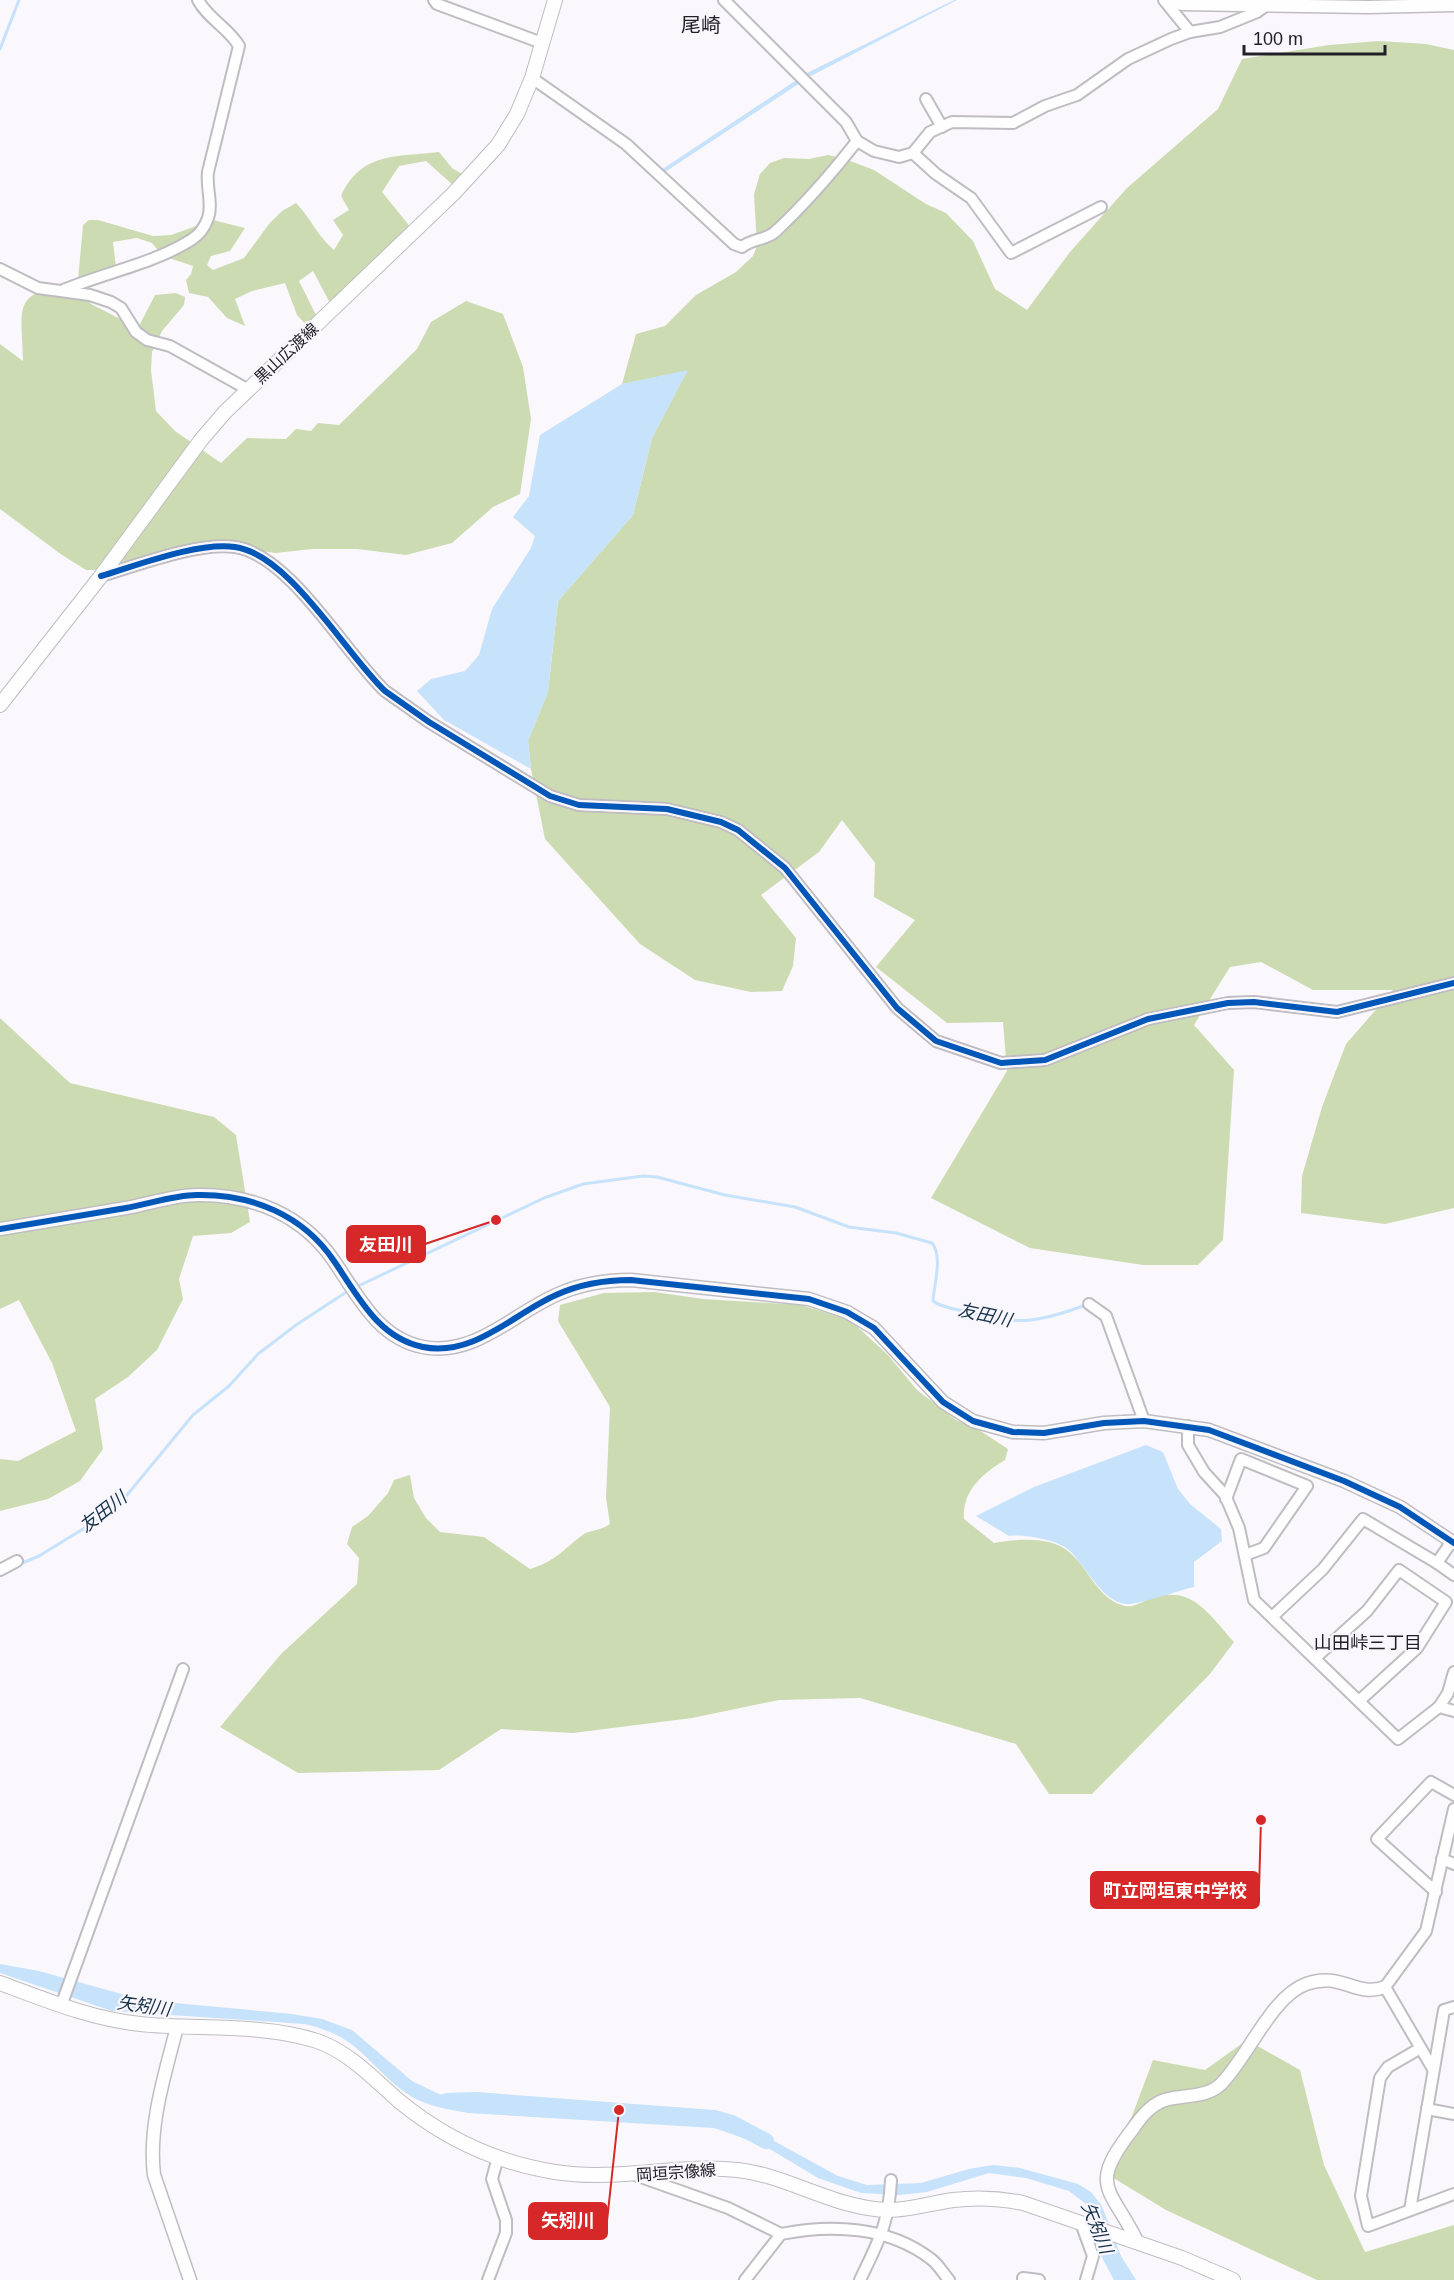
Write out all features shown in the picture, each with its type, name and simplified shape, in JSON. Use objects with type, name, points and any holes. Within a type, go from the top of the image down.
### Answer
[{"type":"main road","name":"黒山広渡線","points":[[0,705],[101,576],[201,440],[247,389],[479,169],[498,145],[517,114],[532,78],[555,0]]},
{"type":"main road","name":"岡垣宗像線","points":[[0,1983],[61,2006],[115,2021],[287,2034],[328,2046],[349,2058],[421,2117],[456,2139],[498,2157],[568,2174],[635,2175],[725,2169],[755,2172],[853,2206],[890,2210],[953,2200],[1003,2199],[1138,2243],[1233,2280]]},
{"type":"street","points":[[61,291],[156,256],[192,240],[203,230],[209,215],[206,183],[208,172],[239,46],[233,36],[204,10],[198,0]]},
{"type":"street","points":[[434,0],[437,4],[542,43]]},
{"type":"street","points":[[724,0],[846,122],[857,141],[874,151],[899,156],[913,153],[930,132],[952,122],[1013,123],[1046,106],[1077,95],[1128,59],[1190,32],[1220,27],[1257,12],[1267,5]]},
{"type":"street","points":[[1165,0],[1182,4],[1267,5],[1294,2],[1368,7],[1454,5]]},
{"type":"street","points":[[1165,0],[1190,32]]},
{"type":"street","points":[[532,78],[626,144],[734,244],[742,247],[748,241],[773,234],[831,175],[857,141]]},
{"type":"street","points":[[926,99],[942,127]]},
{"type":"street","points":[[913,153],[936,174],[971,198],[1011,253],[1101,207]]},
{"type":"street","points":[[0,269],[38,288],[111,302],[121,308],[131,328],[142,336],[170,346],[247,389]]},
{"type":"street","points":[[101,576],[177,554],[234,547],[252,551],[271,562],[301,591],[363,670],[385,691],[537,791],[579,805],[667,809],[721,822],[738,830],[785,868],[897,1008],[936,1041],[1001,1063],[1044,1060],[1148,1019],[1228,1003],[1254,1002],[1337,1012],[1454,983]]},
{"type":"street","points":[[0,1229],[196,1195],[240,1198],[277,1210],[298,1223],[328,1252],[372,1317],[391,1333],[423,1347],[450,1348],[480,1338],[555,1295],[605,1280],[809,1299],[846,1312],[874,1328],[943,1402],[973,1421],[991,1428],[1044,1433],[1104,1423],[1144,1421],[1209,1430],[1344,1481],[1400,1507],[1453,1542],[1437,1563]]},
{"type":"street","points":[[1089,1304],[1106,1316],[1144,1421]]},
{"type":"street","points":[[1188,1426],[1188,1445],[1204,1472],[1226,1499],[1239,1528],[1254,1600],[1398,1739],[1439,1707],[1448,1693],[1454,1672]]},
{"type":"street","points":[[1226,1499],[1241,1459],[1307,1486],[1264,1548],[1245,1555]]},
{"type":"street","points":[[1272,1617],[1323,1569],[1363,1519],[1454,1575]]},
{"type":"street","points":[[0,1570],[17,1561]]},
{"type":"street","points":[[1315,1658],[1367,1611],[1399,1570],[1446,1602],[1417,1648],[1359,1701]]},
{"type":"street","points":[[61,2006],[183,1669]]},
{"type":"street","points":[[1439,1707],[1454,1711]]},
{"type":"street","points":[[1436,1892],[1377,1839],[1431,1782],[1454,1795]]},
{"type":"street","points":[[1138,2243],[1110,2195],[1107,2176],[1110,2159],[1148,2111],[1159,2102],[1200,2094],[1221,2085],[1282,2001],[1299,1987],[1325,1980],[1345,1983],[1367,1992],[1385,1987],[1426,1931],[1454,1809]]},
{"type":"street","points":[[1442,1859],[1454,1864]]},
{"type":"street","points":[[1385,1987],[1419,2049],[1433,2069]]},
{"type":"street","points":[[1410,2210],[1444,2010],[1454,2007]]},
{"type":"street","points":[[177,2027],[159,2103],[152,2157],[154,2175],[190,2280]]},
{"type":"street","points":[[1419,2049],[1388,2067],[1380,2078],[1361,2196],[1368,2226],[1454,2194]]},
{"type":"street","points":[[1427,2109],[1454,2114]]},
{"type":"street","points":[[488,2280],[506,2233],[506,2220],[492,2179],[498,2157]]},
{"type":"street","points":[[635,2175],[728,2208],[781,2234],[866,2229],[897,2240],[932,2259],[949,2280]]},
{"type":"street","points":[[860,2280],[882,2235],[890,2210],[891,2180]]},
{"type":"street","points":[[1084,2224],[1093,2256],[1086,2280]]},
{"type":"street","points":[[745,2280],[781,2234]]},
{"type":"street","points":[[1024,2280],[1023,2278],[1039,2280]]},
{"type":"green space","points":[[1379,41],[1426,44],[1454,50],[1454,1208],[1385,1224],[1301,1213],[1302,1176],[1322,1107],[1346,1044],[1393,990],[1313,990],[1261,962],[1230,967],[1194,1025],[1234,1070],[1223,1240],[1198,1265],[1143,1265],[1030,1248],[931,1198],[1007,1071],[1003,1022],[947,1023],[876,967],[915,920],[874,897],[875,863],[842,820],[819,852],[761,895],[796,938],[793,966],[782,991],[751,992],[695,980],[640,944],[545,839],[531,769],[528,741],[548,692],[558,601],[633,515],[652,438],[687,371],[622,384],[636,334],[665,326],[696,295],[736,272],[753,256],[757,246],[754,194],[760,174],[770,163],[784,158],[809,159],[828,155],[874,170],[926,204],[946,213],[973,241],[995,289],[1027,310],[1070,252],[1127,188],[1218,109],[1242,59],[1329,45]]},
{"type":"green space","points":[[439,152],[452,168],[464,175],[454,186],[426,161],[399,166],[382,192],[408,224],[410,231],[331,305],[313,271],[299,281],[316,315],[307,326],[297,315],[285,283],[252,291],[235,299],[245,326],[227,318],[208,297],[189,293],[186,280],[193,266],[163,256],[152,243],[137,238],[113,242],[116,267],[78,280],[83,225],[89,220],[98,220],[153,236],[171,235],[213,220],[245,228],[230,251],[211,256],[207,265],[213,270],[244,258],[269,224],[282,211],[296,203],[334,250],[343,235],[333,220],[349,210],[341,196],[359,171],[381,159]]},
{"type":"green space","points":[[76,287],[91,304],[138,328],[155,295],[176,293],[185,297],[184,305],[162,331],[152,352],[151,370],[156,411],[175,431],[221,463],[247,438],[286,439],[296,429],[311,431],[318,423],[339,425],[417,349],[431,322],[466,301],[503,314],[523,367],[531,419],[520,494],[493,507],[452,543],[406,555],[357,549],[312,549],[276,553],[202,544],[115,568],[86,570],[0,509],[0,344],[23,361],[22,315],[24,305],[30,297],[40,292]]},
{"type":"green space","points":[[0,1018],[70,1083],[214,1117],[236,1135],[250,1222],[231,1233],[193,1236],[179,1279],[183,1299],[157,1350],[128,1377],[95,1399],[103,1449],[80,1481],[48,1499],[0,1511],[0,1459],[18,1461],[76,1431],[52,1363],[19,1300],[0,1309]]},
{"type":"green space","points":[[654,1292],[703,1299],[801,1305],[850,1320],[888,1355],[917,1390],[956,1420],[979,1430],[1008,1449],[1005,1460],[975,1484],[966,1500],[964,1519],[994,1543],[1033,1540],[1062,1547],[1076,1558],[1104,1594],[1123,1605],[1132,1606],[1161,1596],[1186,1597],[1206,1611],[1234,1642],[1210,1674],[1092,1794],[1049,1794],[1016,1744],[860,1698],[779,1700],[692,1718],[573,1733],[501,1729],[439,1770],[298,1773],[220,1727],[281,1654],[357,1584],[359,1558],[347,1544],[352,1527],[368,1516],[388,1493],[394,1480],[410,1475],[414,1498],[426,1518],[440,1532],[484,1537],[530,1569],[553,1558],[584,1534],[610,1524],[606,1498],[610,1407],[558,1321],[560,1305],[604,1293]]},
{"type":"green space","points":[[1247,2040],[1300,2070],[1324,2165],[1365,2252],[1454,2225],[1454,2280],[1317,2280],[1166,2210],[1102,2171],[1132,2116],[1153,2060],[1205,2070]]},
{"type":"water","points":[[957,0],[809,77],[665,172],[661,170],[807,73]]},
{"type":"water","points":[[688,370],[652,438],[633,515],[558,601],[548,692],[528,741],[531,769],[444,720],[417,691],[431,679],[465,671],[479,655],[492,609],[531,548],[535,536],[513,517],[529,496],[540,435],[622,384]]},
{"type":"water","points":[[1146,1445],[1163,1452],[1178,1489],[1190,1504],[1221,1529],[1222,1541],[1194,1562],[1194,1587],[1132,1604],[1117,1602],[1102,1590],[1076,1557],[1065,1547],[1041,1539],[1009,1536],[976,1516],[1034,1487]]},
{"type":"water","points":[[0,1964],[39,1971],[143,2000],[292,2014],[322,2019],[352,2030],[412,2081],[439,2094],[476,2102],[674,2115],[720,2122],[774,2141],[838,2176],[867,2185],[921,2183],[969,2169],[993,2165],[1020,2168],[1078,2184],[1091,2192],[1102,2206],[1121,2256],[1136,2280],[1114,2280],[1100,2254],[1086,2204],[1069,2191],[1026,2178],[989,2173],[927,2192],[899,2195],[861,2193],[818,2178],[763,2145],[714,2128],[468,2113],[444,2108],[420,2101],[406,2093],[350,2043],[323,2029],[304,2024],[112,2011],[0,1973]]},
{"type":"waterway","points":[[0,49],[19,0]]},
{"type":"waterway","name":"友田川","points":[[354,1288],[544,1198],[583,1184],[643,1176],[657,1177],[725,1195],[795,1207],[849,1227],[896,1233],[932,1243],[937,1255],[933,1301],[947,1308],[997,1319],[1024,1320],[1051,1316],[1083,1306]]},
{"type":"waterway","name":"友田川","points":[[20,1564],[39,1556],[101,1518],[122,1501],[193,1415],[229,1386],[258,1354],[296,1325],[348,1291]]},
{"type":"waterway","name":"矢矧川","points":[[447,2101],[476,2100],[714,2118],[732,2123],[766,2141]]},
{"type":"cycle path","points":[[101,576],[203,548],[235,547],[256,554],[296,586],[385,691],[429,722],[550,796],[579,805],[667,809],[721,822],[738,830],[785,868],[897,1008],[936,1041],[1001,1063],[1045,1060],[1148,1019],[1228,1003],[1254,1002],[1337,1012],[1454,983]]},
{"type":"cycle path","points":[[0,1229],[188,1195],[237,1198],[256,1203],[275,1210],[307,1231],[334,1261],[361,1301],[381,1325],[393,1335],[423,1347],[459,1346],[476,1340],[556,1295],[583,1285],[602,1282],[631,1280],[809,1299],[847,1312],[874,1328],[943,1402],[973,1421],[1013,1432],[1044,1433],[1104,1423],[1144,1421],[1209,1430],[1344,1481],[1400,1507],[1454,1543]]},
{"type":"place","name":"友田川","points":[[496,1220]]},
{"type":"place","name":"町立岡垣東中学校","points":[[1261,1820]]},
{"type":"place","name":"矢矧川","points":[[619,2110]]},
{"type":"district","name":"尾崎","points":[[701,25]]},
{"type":"district","name":"山田峠三丁目","points":[[1368,1643]]}]
